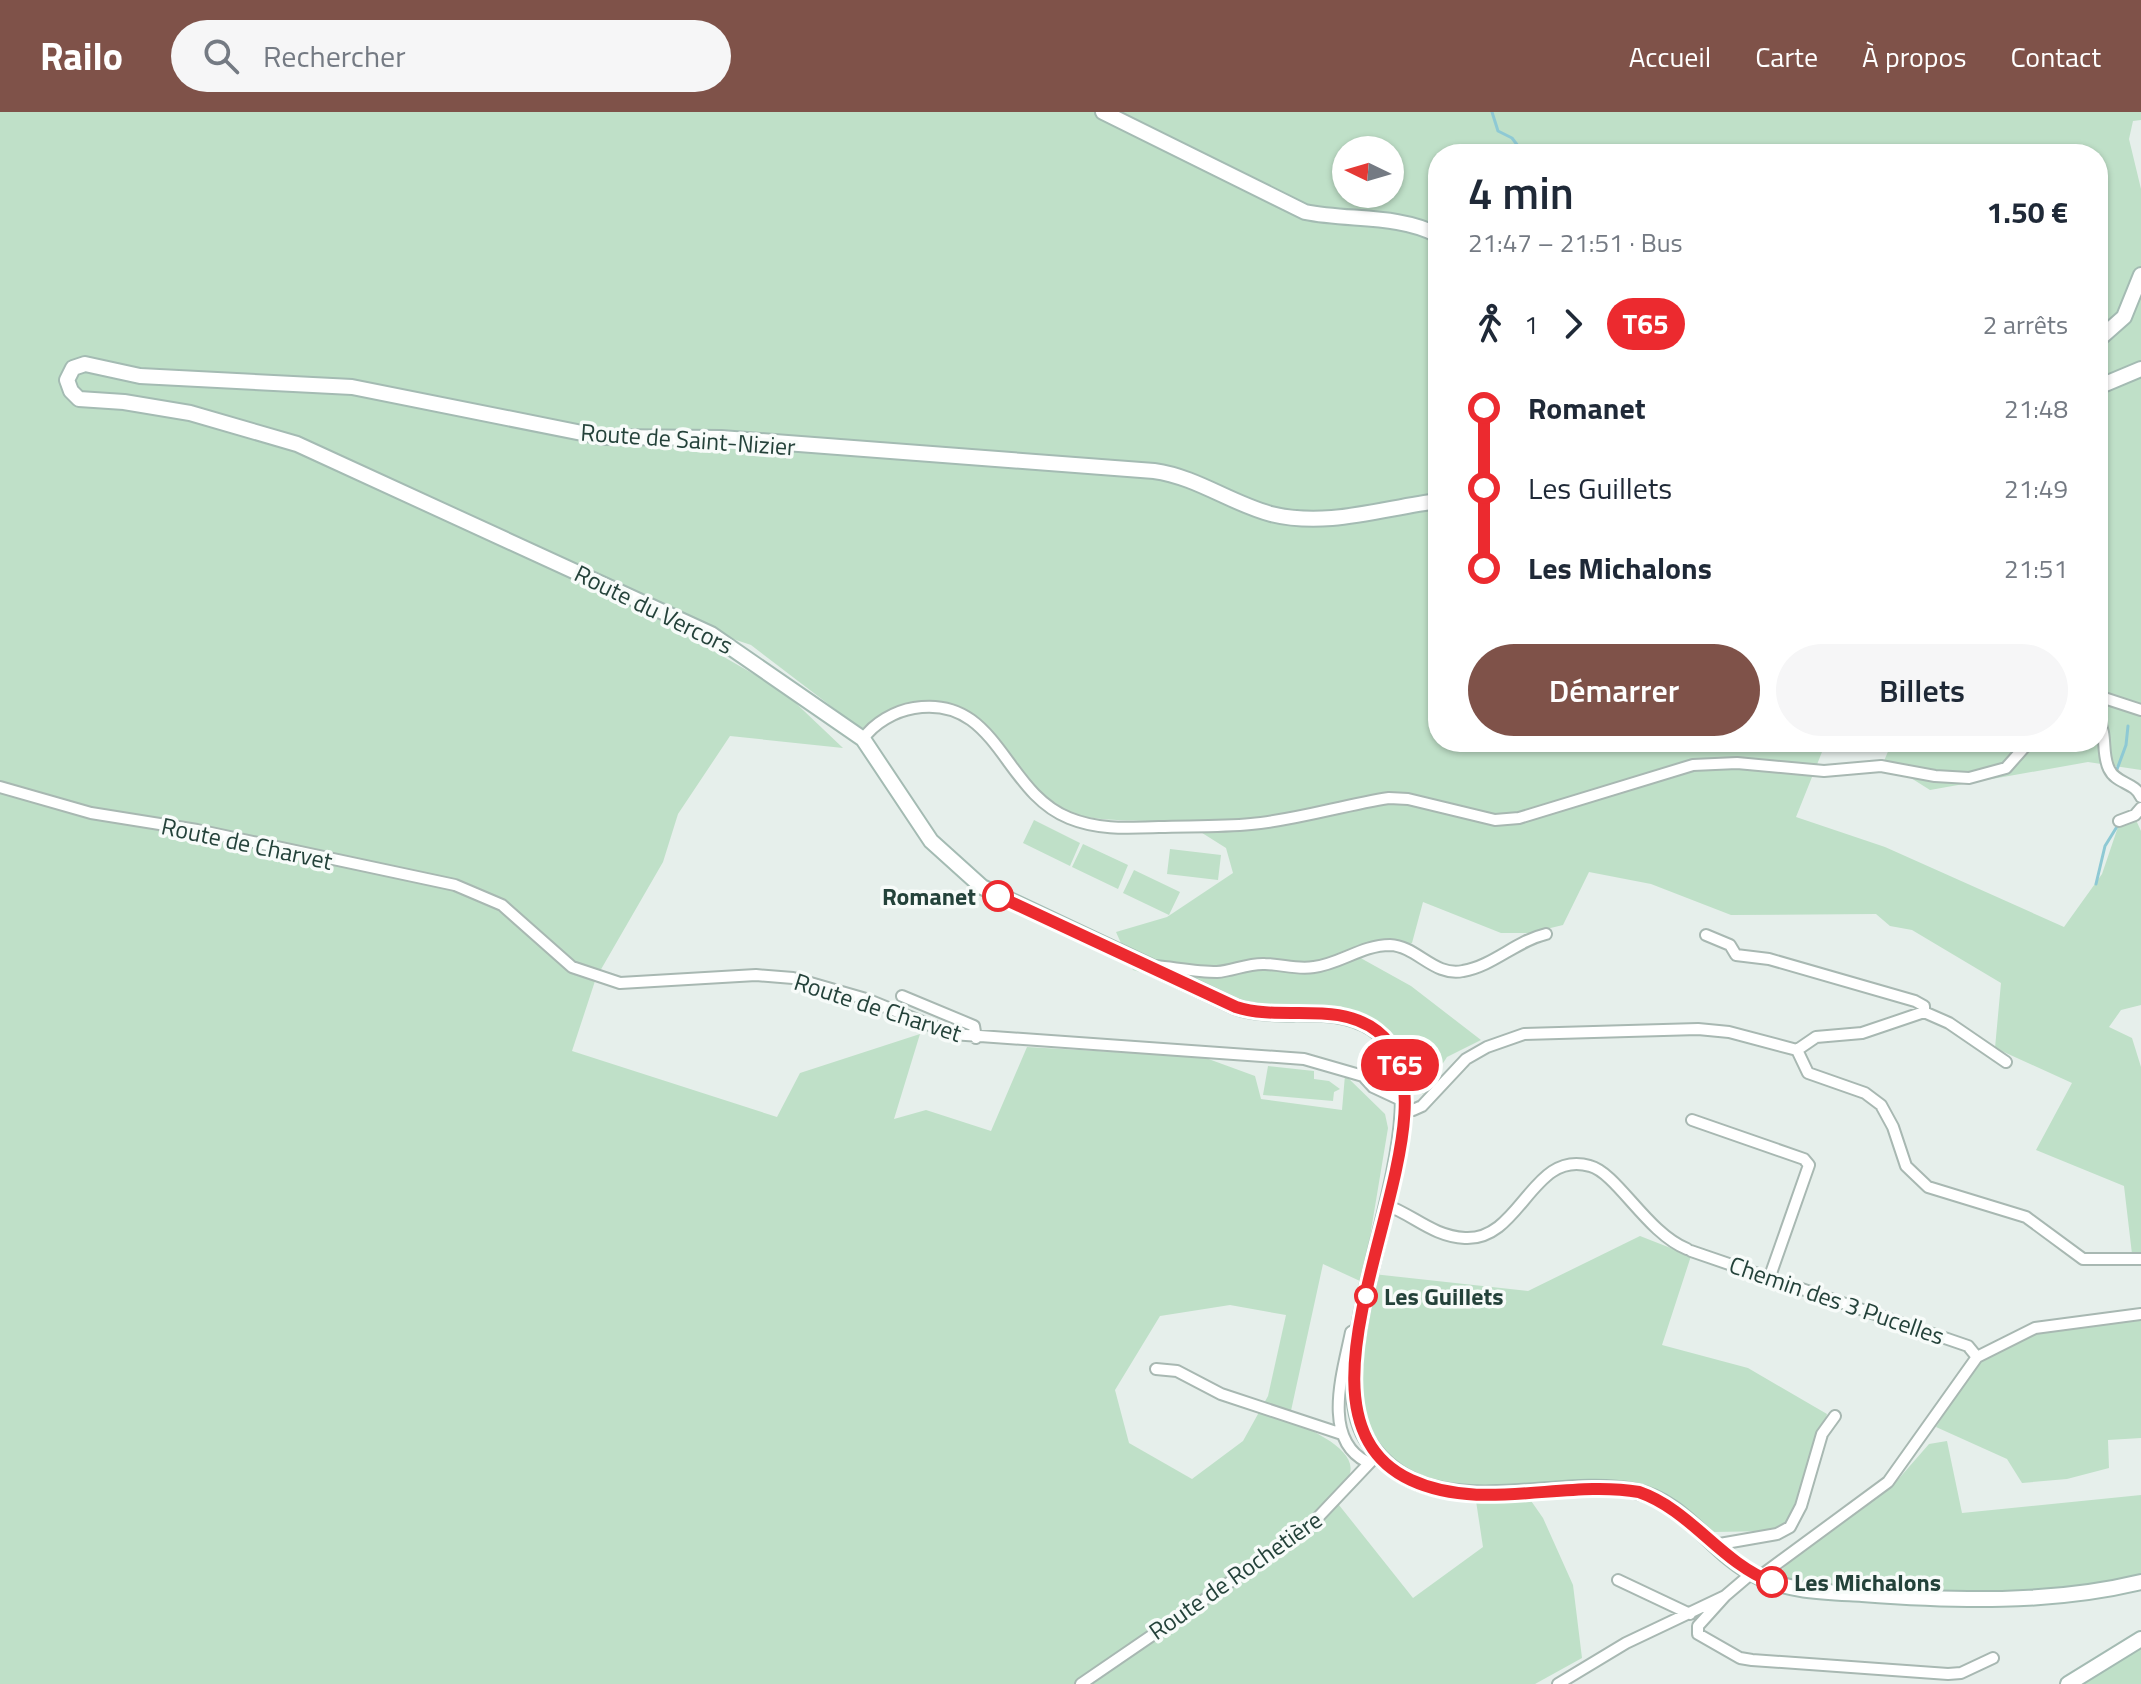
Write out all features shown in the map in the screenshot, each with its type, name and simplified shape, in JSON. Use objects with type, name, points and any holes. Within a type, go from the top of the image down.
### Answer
[{"type":"main road","points":[[1103,112],[1305,212],[1341,220],[1392,221],[1428,230]]},
{"type":"main road","points":[[2108,331],[2124,317],[2141,275]]},
{"type":"main road","name":"Route de Saint-Nizier","points":[[318,453],[190,413],[124,402],[79,399],[68,387],[69,374],[73,368],[85,364],[140,376],[352,387],[602,437],[721,438],[1154,471],[1195,481],[1267,513],[1309,519],[1346,517],[1428,503]]},
{"type":"main road","points":[[2108,383],[2141,369]]},
{"type":"main road","name":"Route du Vercors","points":[[318,453],[690,623],[749,657],[863,739],[931,841],[982,887],[1142,965],[1246,1011],[1275,1015],[1337,1014],[1360,1021],[1386,1041],[1403,1074]]},
{"type":"main road","points":[[1403,1074],[1403,1105],[1360,1327],[1354,1405],[1373,1458],[1409,1479],[1446,1490],[1491,1493],[1616,1489],[1639,1492],[1667,1504],[1714,1545],[1756,1575],[1796,1589],[1965,1599],[2052,1597],[2141,1582]]},
{"type":"main road","points":[[2068,1684],[2141,1639]]},
{"type":"street","points":[[2108,699],[2141,710]]},
{"type":"street","points":[[863,739],[891,715],[906,709],[941,706],[955,709],[985,731],[1044,804],[1066,818],[1107,828],[1252,824],[1389,798],[1408,799],[1482,819],[1519,818],[1693,765],[1737,763],[1824,771],[1881,766],[1935,776],[1969,778],[2006,768],[2020,752]]},
{"type":"street","points":[[2106,752],[2107,766],[2120,782],[2136,788],[2141,797]]},
{"type":"street","name":"Route de Charvet","points":[[0,787],[91,813],[197,830],[455,885],[502,905],[572,967],[596,978],[620,983],[756,975],[793,978],[866,999],[952,1034],[976,1038],[1304,1059],[1363,1076],[1403,1074]]},
{"type":"street","points":[[2119,821],[2138,812]]},
{"type":"street","points":[[1142,965],[1219,972],[1248,964],[1269,964],[1290,969],[1316,967],[1369,948],[1391,945],[1409,949],[1437,968],[1463,971],[1498,957],[1525,939],[1546,934]]},
{"type":"street","points":[[1706,935],[1720,938],[1730,945],[1736,955],[1769,959],[1915,1001],[1924,1006],[1924,1012]]},
{"type":"street","points":[[902,996],[974,1026],[976,1038]]},
{"type":"street","points":[[1403,1105],[1413,1110],[1422,1106],[1466,1059],[1487,1047],[1524,1034],[1698,1029],[1729,1032],[1797,1050],[1816,1037],[1862,1033],[1924,1012],[1949,1023],[2006,1062]]},
{"type":"street","points":[[1797,1050],[1808,1073],[1865,1093],[1881,1105],[1893,1127],[1906,1166],[1928,1187],[2026,1217],[2083,1259],[2141,1259]]},
{"type":"street","name":"Route de Charvet","points":[[1363,1076],[1373,1087],[1403,1105]]},
{"type":"street","points":[[1692,1120],[1804,1159],[1809,1165],[1770,1276]]},
{"type":"street","name":"Chemin des 3 Pucelles","points":[[1386,1205],[1444,1235],[1480,1238],[1501,1227],[1554,1170],[1567,1164],[1585,1165],[1599,1170],[1612,1181],[1641,1216],[1671,1242],[1968,1346],[1977,1357]]},
{"type":"street","points":[[1558,1684],[1626,1643],[1725,1596],[1888,1482],[1977,1357],[2035,1328],[2141,1314]]},
{"type":"street","points":[[1360,1327],[1351,1332],[1339,1406],[1342,1434],[1351,1452],[1373,1458]]},
{"type":"street","points":[[1156,1369],[1177,1371],[1221,1394],[1342,1434]]},
{"type":"street","points":[[1714,1545],[1777,1534],[1790,1527],[1801,1506],[1822,1434],[1835,1416]]},
{"type":"street","name":"Route de Rochetière","points":[[1081,1684],[1306,1530],[1328,1511],[1373,1458]]},
{"type":"street","points":[[1618,1580],[1690,1614]]},
{"type":"street","points":[[1725,1596],[1698,1626],[1698,1634],[1740,1658],[1948,1674],[1961,1673],[1993,1658]]},
{"type":"green space","points":[[0,112],[2141,112],[2141,120],[2133,121],[2129,139],[2141,189],[2141,770],[2088,762],[1930,790],[1884,761],[1888,752],[2108,752],[2108,144],[1428,144],[1428,752],[1822,752],[1796,817],[1885,847],[2064,927],[2102,874],[2119,824],[2136,820],[2141,831],[2141,1005],[2121,1010],[2109,1027],[2132,1038],[2141,1067],[2141,1253],[2132,1254],[2124,1186],[2036,1150],[2072,1083],[1995,1048],[2001,983],[1912,930],[1890,926],[1876,914],[1731,915],[1651,884],[1589,872],[1563,925],[1530,933],[1501,933],[1423,902],[1412,943],[1357,956],[1411,986],[1481,1040],[1447,1057],[1423,1094],[1412,1084],[1382,1025],[1340,1006],[1282,1008],[1259,1005],[1133,970],[1116,932],[1167,917],[1233,873],[1226,848],[1199,831],[1271,818],[1134,821],[1082,816],[1065,811],[1043,795],[991,733],[964,712],[933,701],[916,701],[892,708],[861,729],[751,645],[635,606],[783,691],[843,748],[730,736],[678,814],[663,862],[596,978],[572,1051],[777,1117],[800,1073],[920,1034],[894,1119],[926,1110],[991,1131],[1027,1047],[1203,1057],[1255,1076],[1261,1099],[1342,1110],[1345,1075],[1385,1114],[1388,1128],[1364,1273],[1528,1291],[1640,1236],[1691,1256],[1662,1345],[1748,1368],[1827,1414],[1811,1469],[1789,1521],[1771,1531],[1713,1532],[1659,1491],[1614,1481],[1520,1485],[1543,1518],[1573,1585],[1582,1658],[1535,1684],[0,1684]],"holes":[[[1323,1264],[1360,1281],[1347,1367],[1347,1394],[1351,1421],[1361,1445],[1378,1467],[1411,1490],[1476,1501],[1483,1547],[1413,1598],[1339,1505],[1337,1496],[1350,1473],[1346,1455],[1328,1440],[1289,1420]],[[1230,1305],[1286,1315],[1268,1396],[1243,1441],[1192,1479],[1129,1443],[1115,1390],[1160,1316]]]},
{"type":"green space","points":[[1034,820],[1080,843],[1070,866],[1023,843]]},
{"type":"green space","points":[[1083,844],[1128,865],[1118,889],[1072,867]]},
{"type":"green space","points":[[1170,849],[1221,855],[1218,880],[1167,874]]},
{"type":"green space","points":[[1134,870],[1180,892],[1169,915],[1123,893]]},
{"type":"green space","points":[[1268,1066],[1314,1071],[1314,1079],[1329,1081],[1340,1089],[1334,1092],[1333,1101],[1263,1095]]},
{"type":"green space","points":[[2141,1317],[2141,1438],[2108,1440],[2109,1468],[2067,1479],[2022,1483],[2007,1459],[1936,1427],[1982,1354],[2033,1330]]},
{"type":"green space","points":[[1947,1441],[1962,1513],[2141,1495],[2141,1575],[2096,1587],[2005,1597],[1912,1593],[1774,1578],[1799,1552],[1895,1483],[1929,1444]]},
{"type":"green space","points":[[2141,1649],[2141,1684],[2081,1684]]},
{"type":"waterway","points":[[1492,112],[1498,131],[1516,144]]},
{"type":"waterway","points":[[2116,772],[2126,745],[2128,726]]},
{"type":"waterway","points":[[2096,884],[2105,846],[2118,825]]},
{"type":"bus line","name":"T65","points":[[998,896],[1213,999],[1246,1011],[1266,1014],[1346,1016],[1380,1033],[1392,1048],[1403,1074],[1402,1125],[1360,1327],[1354,1382],[1354,1405],[1365,1437],[1389,1464],[1415,1482],[1455,1491],[1508,1493],[1616,1489],[1639,1492],[1667,1504],[1742,1568],[1772,1582]]},
{"type":"place","name":"Romanet","points":[[998,896]]},
{"type":"place","name":"Les Guillets","points":[[1366,1296]]},
{"type":"place","name":"Les Michalons","points":[[1772,1582]]}]
